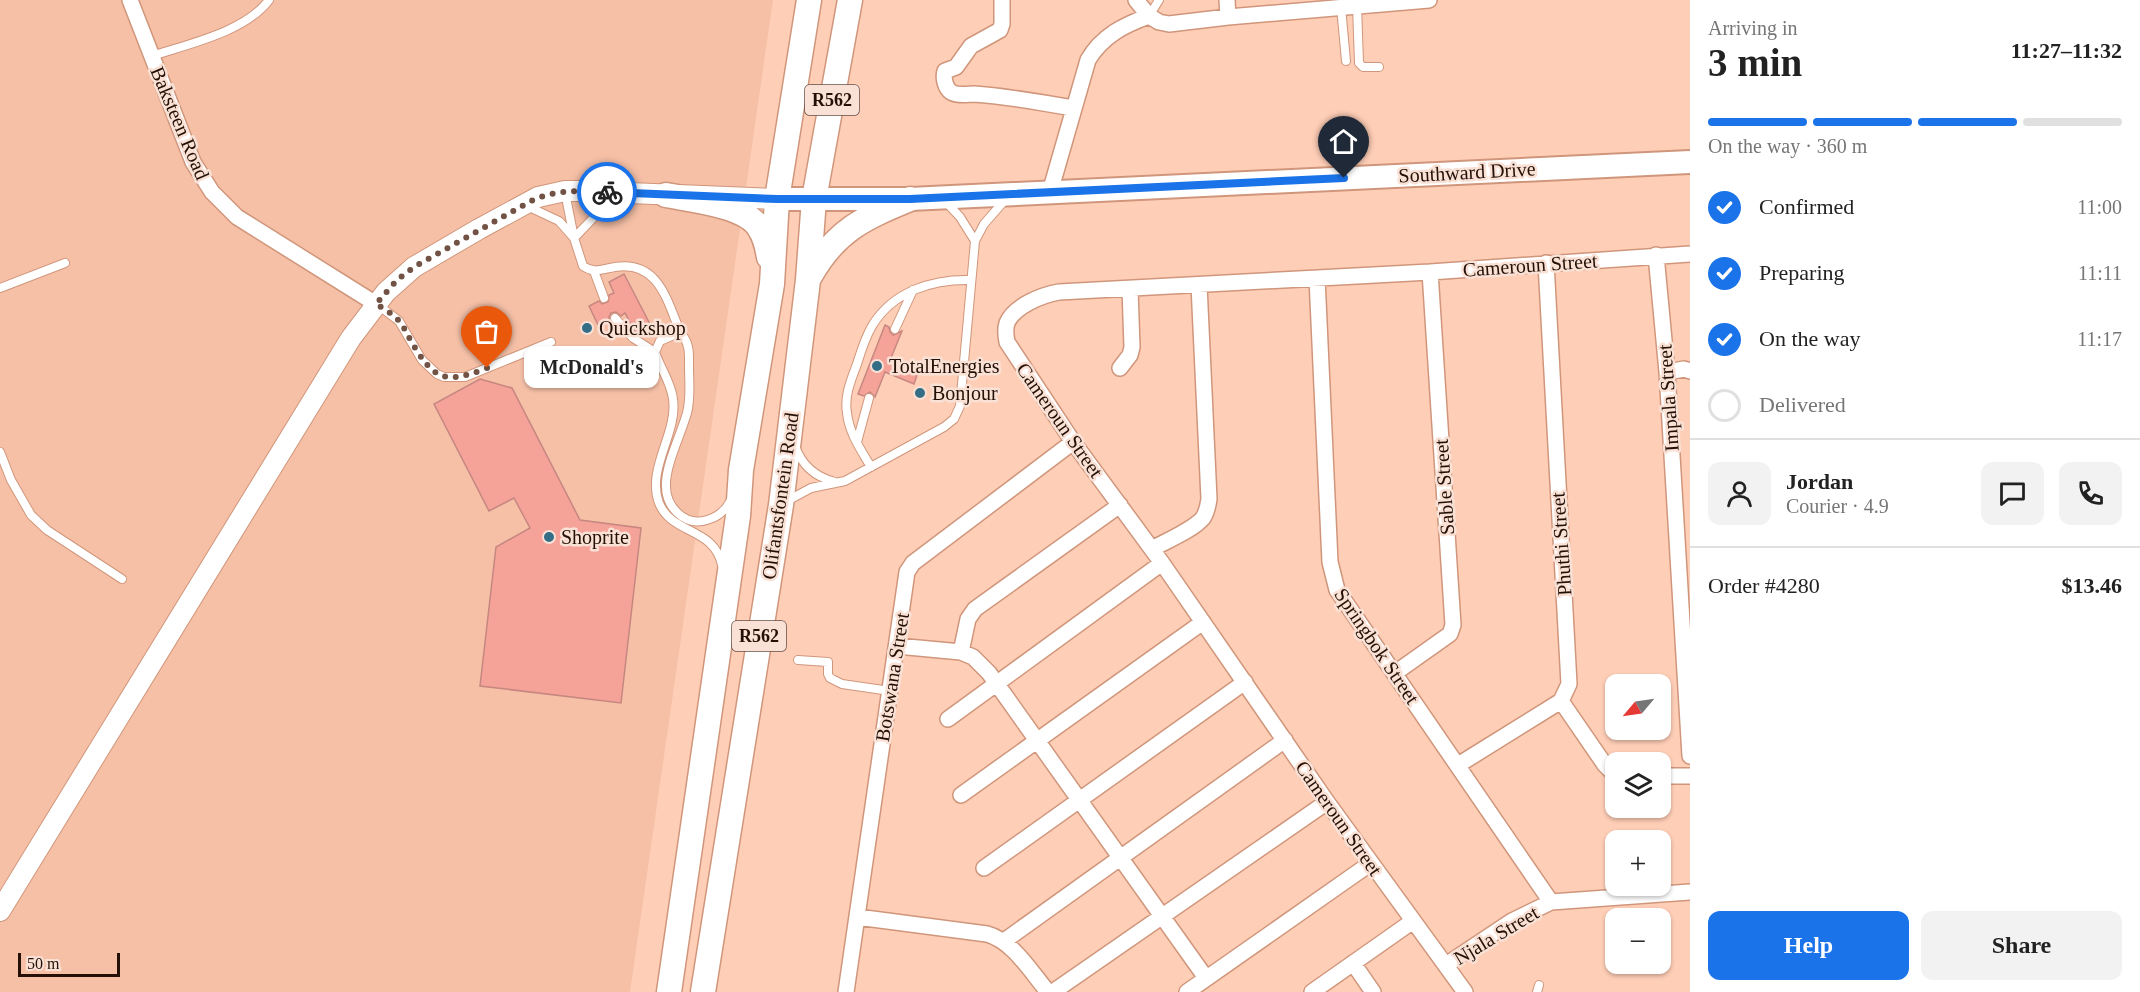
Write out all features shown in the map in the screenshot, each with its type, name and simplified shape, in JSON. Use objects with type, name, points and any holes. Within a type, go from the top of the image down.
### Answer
[{"type":"main road","name":"Olifantsfontein Road","points":[[669,992],[738,516],[741,471],[772,284],[777,199],[809,0]]},
{"type":"main road","name":"Olifantsfontein Road","points":[[703,992],[781,505],[808,280],[814,199],[850,0]]},
{"type":"main road","name":"Southward Drive","points":[[777,199],[910,199],[1690,162]]},
{"type":"main road","points":[[666,195],[738,212],[750,218],[764,234],[772,284]]},
{"type":"main road","points":[[808,280],[826,250],[848,230],[881,211],[910,199]]},
{"type":"street","name":"Baksteen Road","points":[[130,0],[193,162],[212,192],[237,217],[376,304]]},
{"type":"street","points":[[1002,0],[1000,30],[971,46],[956,67],[945,71],[943,74],[949,90],[956,94],[1001,97],[1074,108]]},
{"type":"street","points":[[1136,0],[1149,16],[1158,22],[1169,24],[1228,16],[1429,0]]},
{"type":"street","points":[[1227,0],[1228,16]]},
{"type":"street","points":[[1050,192],[1088,60],[1097,47],[1120,28],[1149,16]]},
{"type":"street","points":[[0,911],[8,891],[339,358],[376,304],[397,280],[414,267],[538,197],[565,191],[777,199]]},
{"type":"street","name":"Cameroun Street","points":[[1465,992],[1327,802],[1162,563],[1073,442],[1007,342],[1006,324],[1022,308],[1044,295],[1690,254]]},
{"type":"street","name":"Impala Street","points":[[1656,255],[1667,372],[1690,756]]},
{"type":"street","name":"Phuthi Street","points":[[1546,264],[1569,684],[1562,701]]},
{"type":"street","name":"Sable Street","points":[[1395,673],[1450,634],[1453,626],[1430,272]]},
{"type":"street","name":"Springbok Street","points":[[1317,278],[1330,562],[1335,583],[1341,596],[1551,902]]},
{"type":"street","points":[[1152,549],[1197,523],[1207,510],[1209,499],[1199,285]]},
{"type":"street","points":[[1120,368],[1130,355],[1132,347],[1130,289]]},
{"type":"street","points":[[1667,372],[1690,371]]},
{"type":"street","name":"Botswana Street","points":[[846,992],[908,572],[911,565],[1073,442]]},
{"type":"street","points":[[961,652],[968,619],[975,609],[1120,505]]},
{"type":"street","points":[[948,719],[1162,563]]},
{"type":"street","points":[[961,795],[1203,622]]},
{"type":"street","points":[[897,646],[961,652],[982,664],[1206,978]]},
{"type":"street","points":[[984,868],[1245,682]]},
{"type":"street","points":[[1458,765],[1562,701],[1605,765]]},
{"type":"street","points":[[1004,941],[1285,740]]},
{"type":"street","points":[[1671,776],[1690,776]]},
{"type":"street","points":[[1053,992],[1327,802]]},
{"type":"street","points":[[1187,992],[1371,863]]},
{"type":"street","name":"Njala Street","points":[[1446,965],[1512,921],[1551,902],[1690,892]]},
{"type":"street","points":[[857,917],[998,937],[1048,992]]},
{"type":"street","points":[[1312,992],[1413,921]]},
{"type":"street","points":[[1353,963],[1373,992]]},
{"type":"lane","points":[[152,56],[243,23],[269,0]]},
{"type":"lane","points":[[1149,16],[1159,0]]},
{"type":"lane","points":[[1346,61],[1349,6]]},
{"type":"lane","points":[[1349,6],[1359,63],[1363,68],[1379,67]]},
{"type":"lane","points":[[565,191],[581,262],[594,271],[616,266],[638,268],[648,272],[658,283],[681,334],[686,340],[689,349],[689,398],[667,477],[666,488],[670,503],[680,516],[690,521],[700,522],[713,518],[724,511],[729,504],[741,471]]},
{"type":"lane","points":[[574,238],[599,212],[634,193]]},
{"type":"lane","points":[[781,505],[804,491],[840,483],[944,427],[957,416],[960,406],[975,241],[984,224],[1011,194]]},
{"type":"lane","points":[[940,197],[960,217],[975,241]]},
{"type":"lane","points":[[523,205],[559,221],[574,238]]},
{"type":"lane","points":[[0,288],[65,263]]},
{"type":"lane","points":[[594,271],[604,298]]},
{"type":"lane","points":[[871,467],[857,442],[847,414],[848,390],[867,336],[878,318],[891,305],[913,290],[945,281],[971,280]]},
{"type":"lane","points":[[895,329],[913,290]]},
{"type":"lane","points":[[376,304],[399,321],[422,360],[437,374],[444,377],[465,377],[551,342]]},
{"type":"lane","points":[[615,318],[633,338],[655,352]]},
{"type":"lane","points":[[681,334],[662,340],[656,346],[655,352],[673,399],[673,414],[657,477],[659,501],[664,512],[673,522],[706,539],[717,550],[723,569],[725,607]]},
{"type":"lane","points":[[857,442],[868,398]]},
{"type":"lane","points":[[791,430],[797,452],[806,467],[816,474],[840,483]]},
{"type":"lane","points":[[0,452],[11,480],[31,515],[47,530],[122,579]]},
{"type":"lane","points":[[798,660],[828,662],[828,674],[838,683],[890,691]]},
{"type":"shaded area","points":[[0,0],[773,0],[630,992],[0,992]]},
{"type":"building","points":[[624,274],[652,328],[639,335],[625,313],[621,316],[616,312],[611,313],[610,321],[599,327],[589,306],[599,301],[602,304],[608,302],[609,295],[614,293],[609,282]]},
{"type":"building","points":[[885,325],[889,327],[893,335],[902,331],[891,358],[919,369],[914,384],[885,372],[875,397],[870,392],[864,396],[858,394]]},
{"type":"building","name":"Shoprite","points":[[480,379],[512,388],[580,520],[641,528],[621,703],[480,686],[496,547],[530,528],[514,498],[489,511],[434,404]]},
{"type":"way so far","points":[[487,368],[465,377],[453,378],[437,374],[422,360],[399,321],[376,304],[397,280],[414,267],[538,197],[565,191],[607,192]]},
{"type":"place","name":"Quickshop","points":[[587,328]]},
{"type":"place","name":"TotalEnergies","points":[[877,366]]},
{"type":"place","name":"McDonald's","points":[[487,368]]},
{"type":"place","name":"Bonjour","points":[[920,393]]},
{"type":"place","name":"Shoprite","points":[[549,537]]},
{"type":"route","points":[[607,192],[777,199],[910,199],[1344,178]]}]
